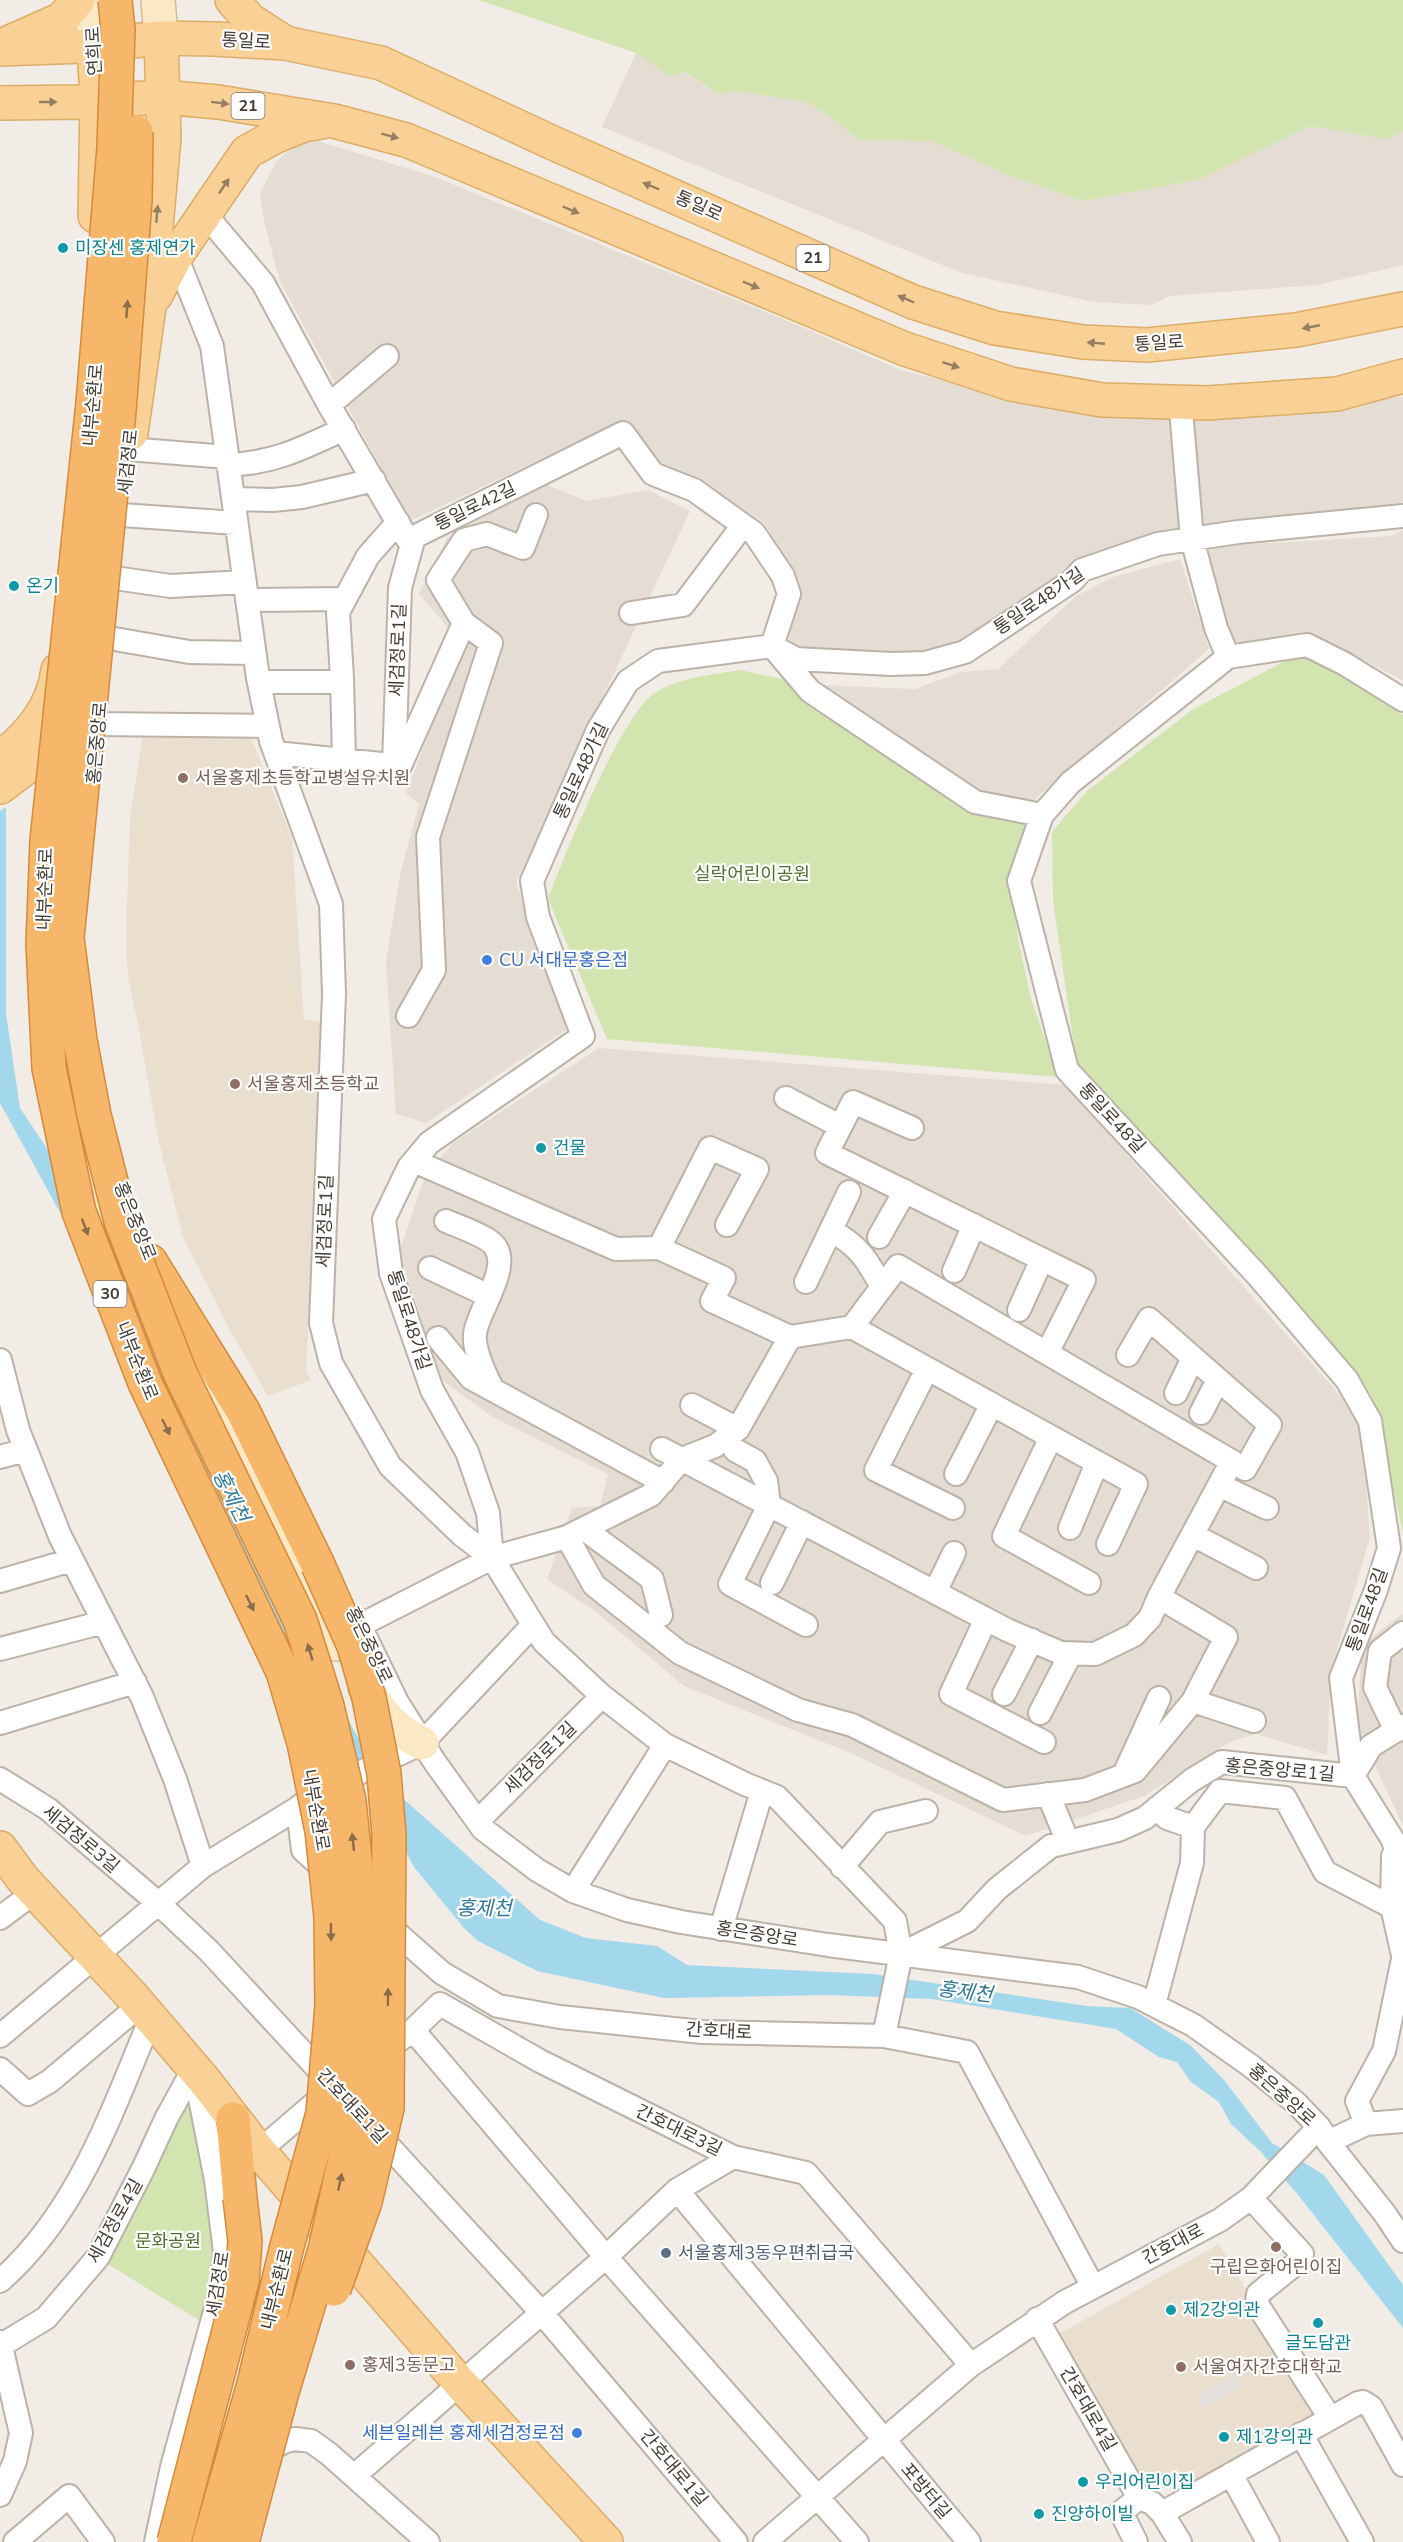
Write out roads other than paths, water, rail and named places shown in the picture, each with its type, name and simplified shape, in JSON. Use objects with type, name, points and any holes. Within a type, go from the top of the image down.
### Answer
[{"type":"highway","name":"내부순환로","points":[[115,0],[118,30],[114,148],[93,403],[47,842],[43,944],[49,1068],[79,1212],[145,1383],[283,1672],[304,1743],[322,1831],[331,1917],[332,2006],[322,2113],[254,2384],[209,2542]]},
{"type":"highway","name":"내부순환로","points":[[137,0],[135,200],[120,400],[67,938],[80,1040],[94,1115],[121,1221],[180,1373],[300,1620],[327,1707],[349,1801],[361,1918],[363,2009],[352,2127],[325,2250],[282,2392],[242,2542]]},
{"type":"highway","points":[[150,1261],[243,1411],[318,1565],[354,1646],[369,1698],[384,1774],[389,1835],[387,2108],[365,2202],[352,2242],[325,2311],[282,2392]]},
{"type":"highway","points":[[174,2542],[242,2281],[245,2241],[233,2119]]},
{"type":"main road","points":[[0,47],[62,19],[78,0]]},
{"type":"main road","points":[[232,0],[250,20],[285,43]]},
{"type":"main road","points":[[161,38],[162,97]]},
{"type":"main road","name":"통일로","points":[[0,47],[83,46],[161,38],[285,43],[381,63],[912,302],[995,328],[1083,342],[1147,345],[1296,330],[1403,309]]},
{"type":"main road","name":"연희로","points":[[94,44],[97,101]]},
{"type":"main road","name":"21","points":[[0,103],[162,97],[276,110],[334,121],[406,140],[905,349],[1011,384],[1101,400],[1207,403],[1337,394],[1403,376]]},
{"type":"main road","name":"세검정로","points":[[0,759],[29,750],[60,734],[92,693],[106,653],[128,448],[149,307],[164,137],[162,97]]},
{"type":"main road","name":"세검정로","points":[[0,787],[29,750],[48,705],[58,670],[93,334],[97,101]]},
{"type":"main road","points":[[149,307],[176,256],[247,152],[274,136],[303,125],[334,121]]},
{"type":"main road","name":"세검정로","points":[[0,1848],[35,1892],[146,2012],[194,2068],[259,2151],[460,2383],[606,2542]]},
{"type":"street","name":"연희로","points":[[91,0],[94,44]]},
{"type":"street","points":[[158,0],[161,38]]},
{"type":"street","points":[[205,214],[263,283],[329,405],[406,530],[368,555],[338,612],[344,760]]},
{"type":"street","name":"세검정로1길","points":[[176,256],[212,346],[254,653],[268,726],[331,904],[334,994],[321,1323],[331,1363],[390,1466],[462,1535],[492,1558],[544,1642],[602,1696],[665,1745],[777,1797],[895,1921],[901,1954]]},
{"type":"street","points":[[329,405],[387,356]]},
{"type":"street","points":[[1181,410],[1192,539],[1216,627],[1228,657]]},
{"type":"street","points":[[128,448],[253,464],[279,458],[344,429]]},
{"type":"street","name":"통일로42길","points":[[406,530],[623,433],[653,474],[694,490],[754,533],[783,576],[789,594],[772,646]]},
{"type":"street","points":[[233,500],[302,497],[374,480]]},
{"type":"street","points":[[122,515],[236,524]]},
{"type":"street","points":[[408,1016],[434,970],[428,837],[491,643],[464,623],[438,580],[464,540],[488,534],[523,548],[536,515]]},
{"type":"street","name":"통일로48가길","points":[[492,1558],[488,1513],[467,1452],[432,1390],[391,1274],[384,1219],[414,1161],[429,1143],[583,1036],[538,917],[532,881],[598,730],[628,681],[658,661],[772,646],[796,659],[891,664],[925,663],[965,652],[1072,581],[1082,570],[1158,544],[1238,532],[1403,516]]},
{"type":"street","points":[[631,613],[683,605],[742,525]]},
{"type":"street","name":"세검정로1길","points":[[397,765],[400,588],[406,530]]},
{"type":"street","points":[[115,578],[170,586],[344,599]]},
{"type":"street","points":[[276,753],[397,765],[464,623]]},
{"type":"street","name":"통일로48길","points":[[1353,1776],[1341,1678],[1376,1590],[1389,1548],[1370,1420],[1347,1380],[1257,1276],[1067,1070],[1019,881],[1042,815],[1070,783],[1228,657],[1307,645],[1345,664],[1403,700]]},
{"type":"street","points":[[772,646],[810,691],[975,802],[1042,815]]},
{"type":"street","points":[[106,653],[254,653]]},
{"type":"street","name":"홍은중앙로","points":[[106,653],[97,724],[83,942],[84,1019],[112,1160],[126,1206],[150,1261],[246,1397],[346,1632],[389,1723],[397,1730],[408,1749],[483,1828],[537,1870],[573,1891],[627,1910],[721,1929],[1078,1977],[1138,1997],[1193,2025],[1251,2066],[1296,2103],[1320,2134],[1394,2209],[1403,2241]]},
{"type":"street","points":[[259,682],[342,682]]},
{"type":"street","points":[[97,724],[268,726]]},
{"type":"street","name":"홍은중앙로","points":[[60,734],[53,979],[60,1048],[83,1156],[116,1245],[162,1326],[226,1423],[302,1572],[346,1632]]},
{"type":"street","points":[[786,1098],[840,1126]]},
{"type":"street","points":[[912,1128],[853,1102],[827,1153],[1084,1280],[1047,1353]]},
{"type":"street","points":[[660,1248],[710,1149],[758,1169],[727,1226]]},
{"type":"street","points":[[414,1161],[616,1249],[660,1248],[724,1278],[712,1301],[790,1337],[852,1327],[992,1404],[1136,1484],[1108,1544]]},
{"type":"street","points":[[879,1237],[905,1191]]},
{"type":"street","points":[[806,1282],[849,1192]]},
{"type":"street","points":[[446,1221],[491,1242],[498,1253],[498,1279],[474,1335],[482,1367],[493,1390]]},
{"type":"street","points":[[954,1271],[974,1225]]},
{"type":"street","points":[[832,1231],[852,1242],[869,1264],[882,1287]]},
{"type":"street","points":[[1019,1310],[1042,1259]]},
{"type":"street","points":[[852,1327],[898,1266],[1245,1469],[1270,1425],[1149,1319],[1128,1355]]},
{"type":"street","points":[[430,1268],[489,1296]]},
{"type":"street","points":[[346,1632],[492,1558],[576,1533],[651,1495],[682,1460],[715,1446],[737,1440],[790,1337]]},
{"type":"street","points":[[438,1338],[471,1378],[663,1482]]},
{"type":"street","points":[[1176,1393],[1193,1358]]},
{"type":"street","points":[[0,1360],[4,1393],[60,1536],[135,1683],[175,1779],[204,1866]]},
{"type":"street","points":[[927,1369],[876,1470],[953,1508]]},
{"type":"street","points":[[1201,1413],[1218,1380]]},
{"type":"street","points":[[956,1474],[992,1404]]},
{"type":"street","points":[[692,1405],[737,1440],[755,1461],[766,1481],[769,1505],[730,1584],[806,1625]]},
{"type":"street","points":[[1051,1437],[1004,1536],[1089,1583]]},
{"type":"street","points":[[662,1449],[986,1619],[1061,1653],[1095,1654],[1134,1635],[1150,1617],[1232,1461]]},
{"type":"street","points":[[0,1457],[26,1450]]},
{"type":"street","points":[[1070,1528],[1097,1463]]},
{"type":"street","points":[[1219,1485],[1267,1508]]},
{"type":"street","points":[[772,1583],[802,1522]]},
{"type":"street","points":[[576,1533],[652,1579],[661,1615]]},
{"type":"street","points":[[576,1533],[594,1585],[680,1653],[798,1710],[852,1725],[1003,1800],[1085,1790],[1135,1771],[1192,1701],[1226,1637],[1160,1597]]},
{"type":"street","points":[[1193,1534],[1256,1568]]},
{"type":"street","points":[[935,1592],[954,1553]]},
{"type":"street","points":[[0,1581],[72,1560]]},
{"type":"street","points":[[986,1619],[951,1694],[1044,1742]]},
{"type":"street","points":[[0,1649],[104,1622]]},
{"type":"street","points":[[0,2036],[204,1866],[323,1791],[408,1749],[533,1625]]},
{"type":"street","points":[[1353,1776],[1371,1746],[1399,1728],[1375,1688],[1380,1651],[1403,1633]]},
{"type":"street","points":[[1004,1694],[1032,1640]]},
{"type":"street","points":[[1040,1713],[1071,1653]]},
{"type":"street","points":[[0,1723],[135,1683]]},
{"type":"street","name":"세검정로1길","points":[[478,1821],[602,1696]]},
{"type":"street","points":[[1123,1775],[1159,1698]]},
{"type":"street","points":[[1192,1701],[1254,1721]]},
{"type":"street","points":[[573,1891],[665,1745]]},
{"type":"street","name":"홍은중앙로1길","points":[[901,1954],[967,1921],[997,1889],[1051,1846],[1118,1830],[1145,1818],[1192,1780],[1222,1762],[1353,1776],[1393,1840],[1403,1876]]},
{"type":"street","name":"세검정로3길","points":[[0,1779],[48,1809],[158,1903]]},
{"type":"street","points":[[721,1929],[762,1791]]},
{"type":"street","points":[[1154,2005],[1192,1863],[1193,1827],[1220,1791],[1285,1798],[1325,1872],[1392,1907]]},
{"type":"street","points":[[1048,1794],[1068,1842]]},
{"type":"street","name":"간호대로","points":[[298,1808],[303,1850],[442,1973],[498,2006],[560,2017],[702,2032],[884,2036],[967,2052],[1093,2287]]},
{"type":"street","points":[[1157,1808],[1167,1818],[1193,1827]]},
{"type":"street","points":[[842,1867],[880,1822],[926,1810]]},
{"type":"street","points":[[1366,2124],[1357,2101],[1384,2051],[1403,1957],[1392,1907],[1393,1840]]},
{"type":"street","points":[[0,1918],[35,1892]]},
{"type":"street","name":"간호대로1길","points":[[158,1903],[210,1951],[541,2312],[736,2542]]},
{"type":"street","points":[[884,2036],[901,1954]]},
{"type":"street","name":"간호대로3길","points":[[413,2030],[440,2004],[540,2061],[733,2157]]},
{"type":"street","points":[[0,2069],[28,2094],[50,2081],[146,2012]]},
{"type":"street","points":[[0,2282],[19,2265],[43,2234],[85,2172],[146,2012]]},
{"type":"street","points":[[259,2151],[335,2087],[413,2030],[606,2257],[857,2542]]},
{"type":"street","name":"세검정로4길","points":[[0,2344],[46,2318],[98,2257],[144,2168],[166,2119],[194,2068]]},
{"type":"street","name":"세검정로","points":[[156,2542],[174,2462],[222,2284],[225,2252],[216,2180],[194,2068]]},
{"type":"street","points":[[1320,2134],[1366,2124],[1403,2121]]},
{"type":"street","name":"간호대로","points":[[765,2542],[971,2365],[1037,2319],[1220,2220],[1252,2196],[1320,2134]]},
{"type":"street","points":[[733,2157],[806,2173],[971,2365]]},
{"type":"street","name":"간호대로3길","points":[[677,2190],[733,2157]]},
{"type":"street","points":[[354,2476],[606,2257],[677,2190],[884,2441]]},
{"type":"street","points":[[1252,2196],[1302,2254],[1299,2260],[1258,2295],[1257,2304],[1330,2418]]},
{"type":"street","name":"간호대로4길","points":[[1037,2319],[1140,2498],[1152,2503],[1162,2513],[1180,2542]]},
{"type":"street","points":[[0,2344],[8,2416],[21,2433],[20,2446],[0,2495]]},
{"type":"street","points":[[1162,2513],[1358,2403],[1368,2404],[1403,2465]]},
{"type":"street","points":[[1301,2434],[1362,2542]]},
{"type":"street","points":[[174,2462],[224,2468],[240,2464],[286,2441],[295,2439],[317,2445],[428,2542]]},
{"type":"street","name":"포방터길","points":[[884,2441],[969,2542]]},
{"type":"street","points":[[1231,2474],[1268,2542]]},
{"type":"street","points":[[15,2542],[69,2496],[103,2542]]},
{"type":"street","points":[[1136,2542],[1121,2512],[1140,2498]]},
{"type":"water","name":"홍제천","points":[[6,807],[6,1014],[20,1108],[140,1289],[283,1600],[380,1778],[540,1920],[586,1938],[657,1946],[687,1965],[873,1974],[1087,2006],[1130,2008],[1190,2045],[1224,2080],[1272,2143],[1324,2175],[1403,2285],[1403,2328],[1299,2196],[1260,2151],[1231,2124],[1219,2102],[1191,2082],[1177,2062],[1159,2057],[1116,2029],[932,1999],[828,1995],[664,1998],[537,1971],[478,1941],[464,1928],[414,1867],[367,1779],[316,1710],[92,1271],[0,1103],[0,811]]},
{"type":"place","name":"미장센 홍제연가","points":[[63,248]]},
{"type":"place","name":"온기","points":[[14,586]]},
{"type":"place","name":"서울홍제초등학교병설유치원","points":[[183,778]]},
{"type":"place","name":"CU 서대문홍은점","points":[[487,960]]},
{"type":"place","name":"서울홍제초등학교","points":[[235,1084]]},
{"type":"place","name":"건물","points":[[541,1148]]},
{"type":"place","name":"구립은화어린이집","points":[[1276,2247]]},
{"type":"place","name":"서울홍제3동우편취급국","points":[[666,2253]]},
{"type":"place","name":"제2강의관","points":[[1171,2310]]},
{"type":"place","name":"글도담관","points":[[1318,2323]]},
{"type":"place","name":"홍제3동문고","points":[[350,2365]]},
{"type":"place","name":"서울여자간호대학교","points":[[1181,2367]]},
{"type":"place","name":"세븐일레븐 홍제세검정로점","points":[[577,2433]]},
{"type":"place","name":"제1강의관","points":[[1224,2437]]},
{"type":"place","name":"우리어린이집","points":[[1083,2482]]},
{"type":"place","name":"진양하이빌","points":[[1039,2514]]},
{"type":"park label","name":"실락어린이공원","points":[[752,874]]},
{"type":"park label","name":"문화공원","points":[[168,2241]]}]
